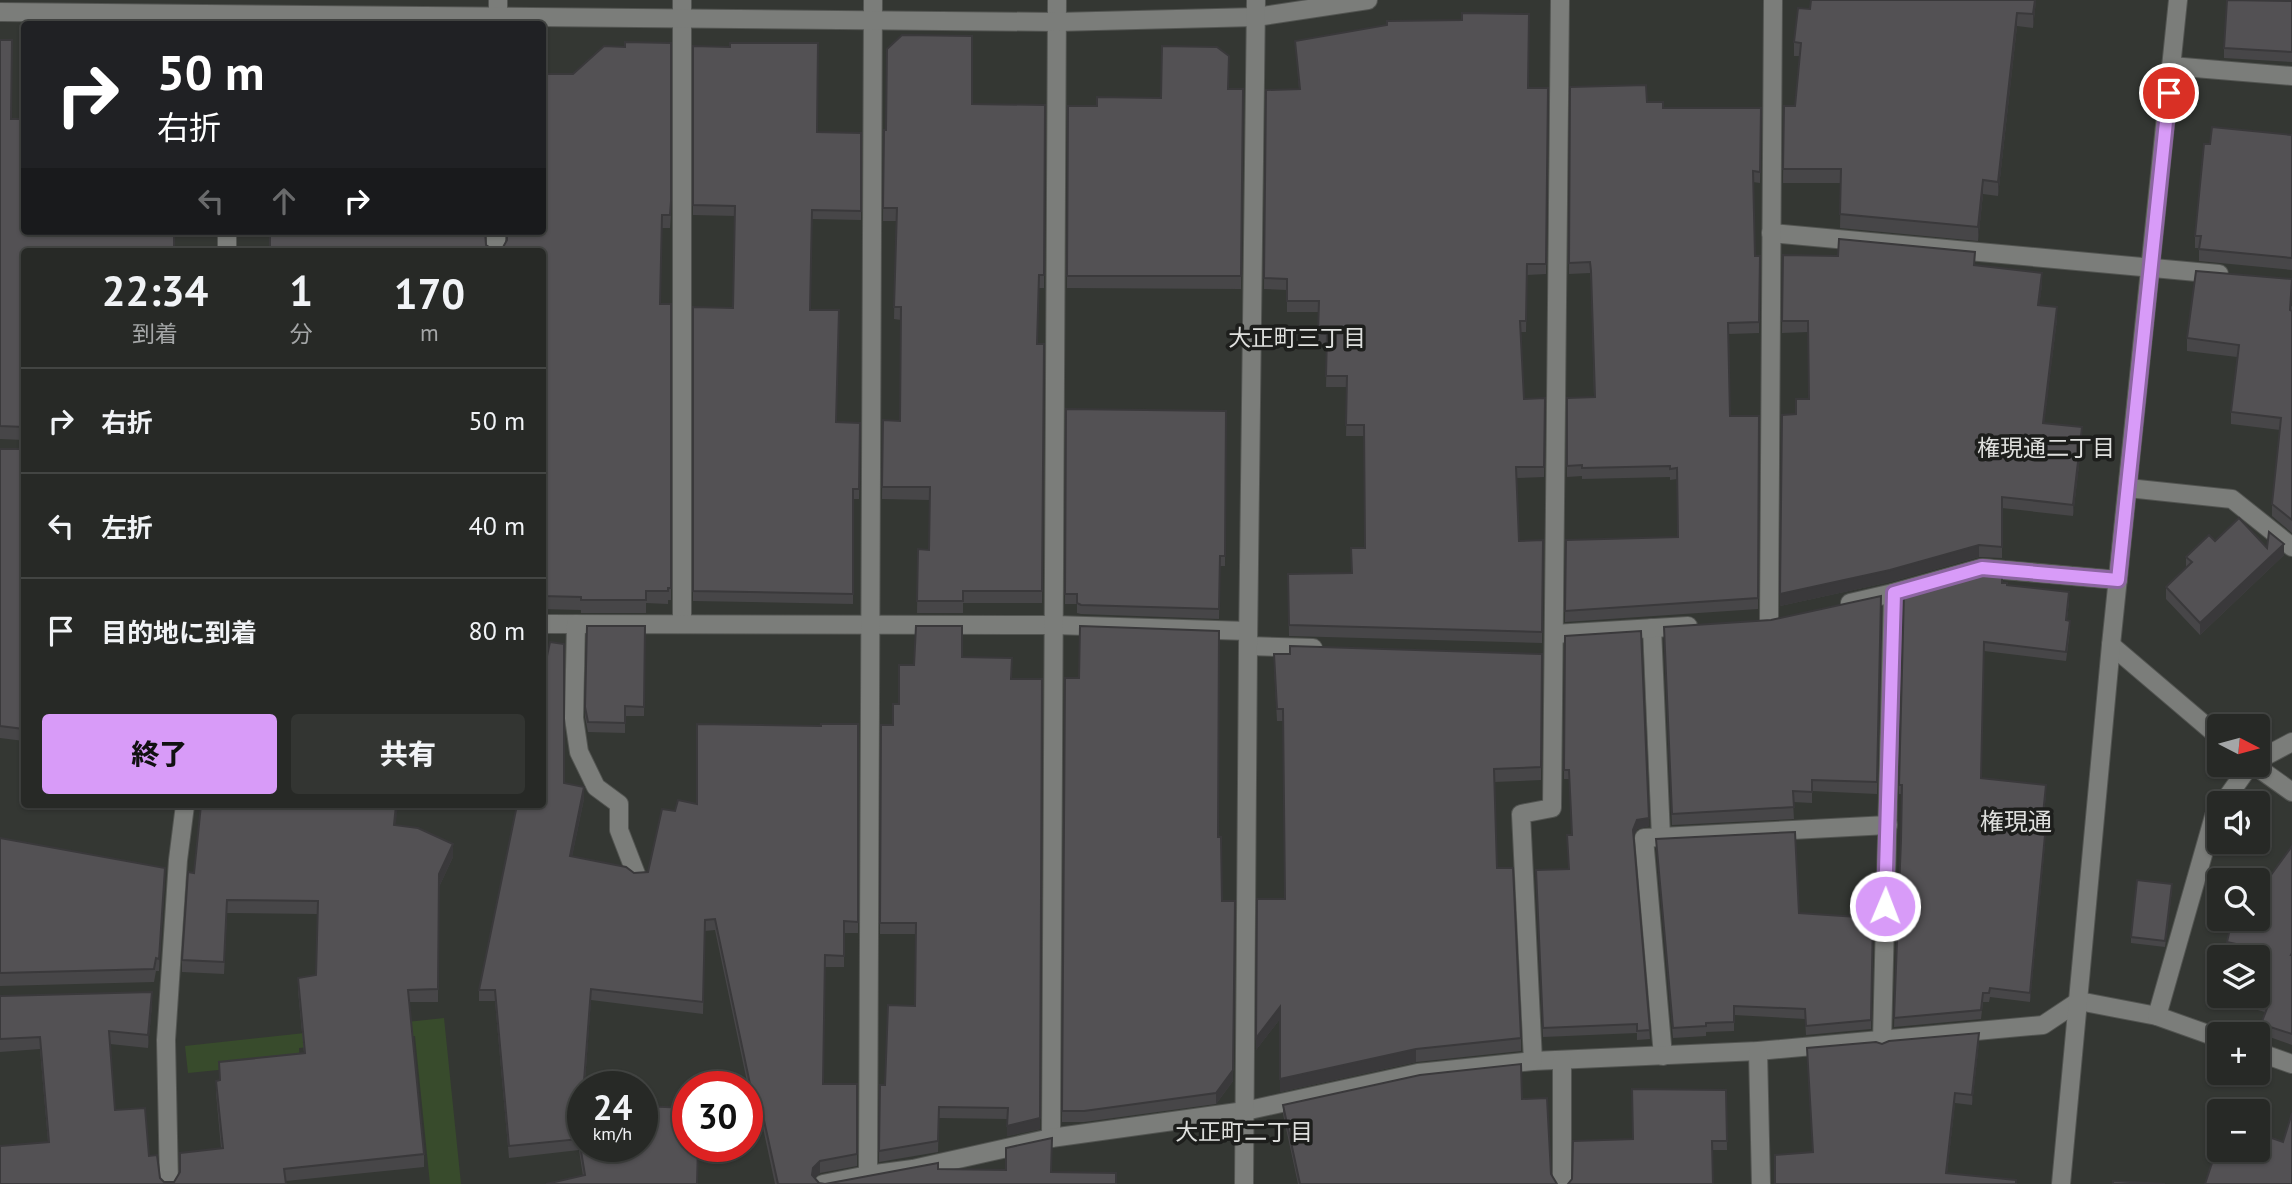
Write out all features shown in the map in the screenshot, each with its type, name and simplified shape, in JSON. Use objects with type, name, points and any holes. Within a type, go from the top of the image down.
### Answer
[{"type":"street","points":[[868,1175],[873,0]]},
{"type":"street","points":[[1052,1138],[1057,0]]},
{"type":"street","points":[[0,12],[124,7],[230,20],[309,7],[498,14],[682,9],[873,20],[1056,22],[1367,0]]},
{"type":"street","points":[[1533,1061],[1521,814],[1552,808],[1547,655],[1554,634],[1560,0]]},
{"type":"street","points":[[1769,620],[1773,0]]},
{"type":"street","points":[[2061,1184],[2111,645],[2178,0]]},
{"type":"street","points":[[1244,1184],[1256,8]]},
{"type":"street","points":[[682,9],[682,624]]},
{"type":"street","points":[[2171,66],[2292,76]]},
{"type":"street","points":[[1771,233],[2240,276]]},
{"type":"street","points":[[2128,488],[2232,499],[2292,547]]},
{"type":"street","points":[[1831,607],[1894,593],[1982,568],[2118,580]]},
{"type":"street","points":[[1882,1042],[1894,593]]},
{"type":"street","points":[[546,624],[1054,625],[1248,638],[1331,648]]},
{"type":"street","points":[[576,624],[574,718],[579,752],[596,787],[619,804],[619,830],[636,874]]},
{"type":"street","points":[[1554,634],[1704,625]]},
{"type":"street","points":[[1652,628],[1661,837]]},
{"type":"street","points":[[2111,645],[2207,727]]},
{"type":"street","points":[[2270,754],[2292,742]]},
{"type":"street","points":[[2270,777],[2292,792]]},
{"type":"street","points":[[169,1184],[163,993],[185,808]]},
{"type":"street","points":[[1663,1056],[1644,838],[1888,825]]},
{"type":"street","points":[[2157,1016],[2207,841]]},
{"type":"street","points":[[823,1184],[868,1175],[913,1176],[1052,1138],[1245,1111],[1419,1073],[1533,1061],[1758,1051],[1882,1042],[2043,1026],[2079,1000],[2157,1016],[2207,1034]]},
{"type":"street","points":[[1758,1051],[1760,1184]]},
{"type":"street","points":[[2270,1056],[2292,1064]]},
{"type":"street","points":[[1562,1060],[1562,1184]]},
{"type":"green space","points":[[444,1018],[461,1184],[430,1184],[415,1036],[299,1048],[300,1062],[188,1073],[185,1046]]},
{"type":"building","points":[[1811,0],[2035,0],[2033,14],[2017,13],[1998,182],[1983,180],[1978,227],[1840,214],[1841,169],[1783,169],[1784,106],[1795,106],[1801,43],[1794,42],[1798,8],[1810,9]]},
{"type":"building","points":[[2227,0],[2292,1],[2292,52],[2224,48]]},
{"type":"building","points":[[1462,13],[1529,14],[1528,88],[1548,88],[1546,264],[1527,264],[1526,321],[1520,321],[1524,399],[1545,398],[1544,467],[1516,467],[1519,541],[1543,540],[1542,632],[1289,625],[1288,574],[1352,573],[1351,548],[1365,548],[1364,425],[1346,425],[1347,376],[1326,376],[1327,334],[1318,333],[1319,301],[1287,301],[1287,279],[1264,278],[1266,90],[1300,89],[1295,41],[1387,25],[1387,21],[1462,20]]},
{"type":"building","points":[[902,35],[972,36],[972,104],[1045,105],[1044,275],[1039,275],[1037,344],[1044,344],[1042,591],[963,591],[963,601],[917,601],[918,549],[929,550],[930,487],[882,487],[883,420],[900,421],[901,307],[894,307],[897,208],[883,208],[887,49]]},
{"type":"building","points":[[0,40],[12,40],[11,119],[21,119],[21,235],[174,235],[174,248],[21,248],[21,427],[0,426]]},
{"type":"building","points":[[625,42],[671,43],[671,201],[670,215],[662,215],[660,304],[671,304],[671,588],[668,588],[668,591],[646,591],[646,600],[581,600],[581,597],[546,596],[546,248],[503,248],[507,235],[546,235],[546,74],[573,74],[604,46],[625,47]]},
{"type":"building","points":[[730,43],[818,43],[817,132],[861,133],[861,211],[812,210],[810,310],[839,310],[836,422],[860,423],[859,489],[853,489],[853,594],[693,591],[693,307],[733,308],[735,206],[693,205],[693,46],[730,47]]},
{"type":"building","points":[[1162,46],[1217,47],[1229,56],[1228,89],[1243,89],[1241,276],[1067,276],[1068,106],[1097,106],[1097,97],[1161,98]]},
{"type":"building","points":[[1646,85],[1647,102],[1663,102],[1663,108],[1761,108],[1760,172],[1753,171],[1755,256],[1760,256],[1759,322],[1728,323],[1730,416],[1759,416],[1758,598],[1565,611],[1566,540],[1678,537],[1677,468],[1567,466],[1567,398],[1595,397],[1590,262],[1569,263],[1570,87]]},
{"type":"building","points":[[2212,127],[2292,135],[2292,258],[2199,249],[2201,236],[2195,236],[2204,144],[2210,144]]},
{"type":"building","points":[[270,235],[485,235],[486,245],[490,248],[270,248]]},
{"type":"building","points":[[1839,239],[1975,252],[1974,265],[2042,273],[2038,305],[2057,307],[2043,423],[2082,427],[2073,505],[2002,497],[2002,547],[1979,545],[1890,570],[1780,594],[1782,415],[1796,414],[1796,399],[1809,399],[1808,321],[1782,321],[1783,255],[1838,256]]},
{"type":"building","points":[[2196,271],[2292,279],[2292,520],[2272,504],[2281,418],[2231,412],[2239,345],[2187,338]]},
{"type":"building","points":[[1066,409],[1226,411],[1225,556],[1220,556],[1219,609],[1081,605],[1077,603],[1077,594],[1065,594]]},
{"type":"building","points":[[0,449],[21,449],[21,729],[0,726]]},
{"type":"building","points":[[2239,518],[2267,548],[2269,532],[2284,544],[2200,623],[2166,587],[2192,562],[2186,557],[2209,535],[2215,541]]},
{"type":"building","points":[[1983,571],[2002,572],[2002,583],[2007,585],[2069,592],[2066,620],[2070,621],[2066,652],[1984,642],[1981,778],[2046,785],[2041,834],[2045,835],[2030,993],[1990,988],[1989,993],[1983,993],[1981,1010],[1894,1018],[1901,840],[1902,785],[1899,785],[1904,593]]},
{"type":"building","points":[[1881,596],[1877,782],[1812,780],[1812,792],[1793,791],[1794,807],[1672,814],[1664,627],[1771,620]]},
{"type":"building","points":[[587,626],[645,626],[644,707],[625,706],[625,723],[588,722],[585,707]]},
{"type":"building","points":[[916,626],[962,626],[962,657],[1012,658],[1011,679],[1042,679],[1040,1118],[1007,1126],[1008,1108],[939,1107],[938,1141],[879,1151],[880,1085],[885,1085],[888,1005],[915,1006],[916,923],[880,923],[881,725],[893,725],[893,704],[899,704],[899,665],[914,665]]},
{"type":"building","points":[[1080,626],[1219,631],[1218,837],[1221,837],[1222,901],[1235,901],[1233,1070],[1216,1093],[1084,1111],[1062,1111],[1065,678],[1079,678]]},
{"type":"building","points":[[1641,631],[1649,818],[1637,820],[1633,830],[1650,1030],[1637,1031],[1637,1024],[1543,1028],[1536,870],[1569,869],[1567,835],[1572,835],[1569,770],[1564,770],[1565,636]]},
{"type":"building","points":[[550,642],[564,644],[564,783],[584,787],[570,856],[626,867],[634,873],[648,872],[662,809],[675,811],[678,800],[697,804],[697,724],[858,724],[858,922],[844,921],[844,956],[825,955],[823,1084],[857,1084],[857,1154],[820,1161],[813,1168],[812,1175],[819,1183],[825,1184],[778,1184],[763,1116],[763,1071],[747,1071],[715,919],[705,920],[703,1002],[591,989],[585,1071],[567,1071],[567,1140],[509,1146],[495,990],[479,990],[516,808],[546,808],[546,660]]},
{"type":"building","points":[[1290,646],[1542,654],[1541,767],[1494,769],[1497,868],[1513,868],[1521,1038],[1416,1049],[1280,1079],[1280,1007],[1256,1038],[1257,899],[1285,899],[1283,709],[1277,709],[1274,654],[1290,654]]},
{"type":"building","points":[[201,808],[396,808],[394,825],[418,828],[453,844],[439,874],[438,989],[408,990],[424,1154],[284,1169],[286,1184],[0,1184],[0,1146],[49,1142],[40,1037],[0,1039],[0,996],[152,992],[148,1035],[109,1031],[115,1110],[145,1108],[149,1156],[157,1155],[160,1178],[164,1182],[174,1182],[180,1172],[180,1153],[223,1148],[216,1081],[220,1080],[219,1062],[305,1053],[298,978],[316,975],[318,901],[227,900],[224,962],[182,960],[188,872],[194,873]]},
{"type":"building","points":[[1795,832],[1799,913],[1873,918],[1871,1020],[1806,1026],[1805,1009],[1734,1006],[1734,1022],[1673,1028],[1656,839]]},
{"type":"building","points":[[0,838],[165,868],[159,959],[156,958],[154,969],[0,973]]},
{"type":"building","points":[[2292,846],[2292,1034],[2270,1027],[2270,1022],[2262,1022],[2267,1008],[2270,1008],[2270,945],[2236,945],[2227,942],[2229,931],[2270,931],[2270,876]]},
{"type":"building","points":[[2137,880],[2172,884],[2165,941],[2131,937]]},
{"type":"building","points":[[1979,1033],[1972,1095],[1955,1093],[1946,1173],[2016,1180],[2016,1184],[1775,1184],[1775,1155],[1813,1152],[1807,1048],[1876,1042],[1882,1044],[1889,1041]]},
{"type":"building","points":[[1521,1064],[1522,1099],[1547,1098],[1551,1174],[1557,1184],[1300,1184],[1283,1105],[1420,1075]]},
{"type":"building","points":[[1632,1089],[1726,1090],[1727,1141],[1712,1141],[1713,1184],[1568,1184],[1572,1179],[1573,1141],[1633,1139]]},
{"type":"building","points":[[658,1107],[672,1107],[672,1162],[698,1162],[697,1184],[546,1184],[585,1175],[583,1162],[658,1162]]},
{"type":"building","points":[[2292,1113],[2292,1184],[2205,1184],[2212,1162],[2270,1162],[2270,1137],[2283,1142]]},
{"type":"building","points":[[1052,1138],[1051,1172],[1116,1173],[1116,1184],[825,1184],[938,1163],[938,1169],[1006,1170],[1006,1148]]},
{"type":"building","points":[[2113,1181],[2165,1184],[2113,1184]]},
{"type":"district","name":"大正町三丁目","points":[[1297,337]]},
{"type":"district","name":"権現通二丁目","points":[[2046,447]]},
{"type":"district","name":"権現通","points":[[2016,821]]},
{"type":"district","name":"大正町二丁目","points":[[1244,1131]]},
{"type":"route","points":[[1885,906],[1894,593],[1982,568],[2118,580],[2169,93]]}]
